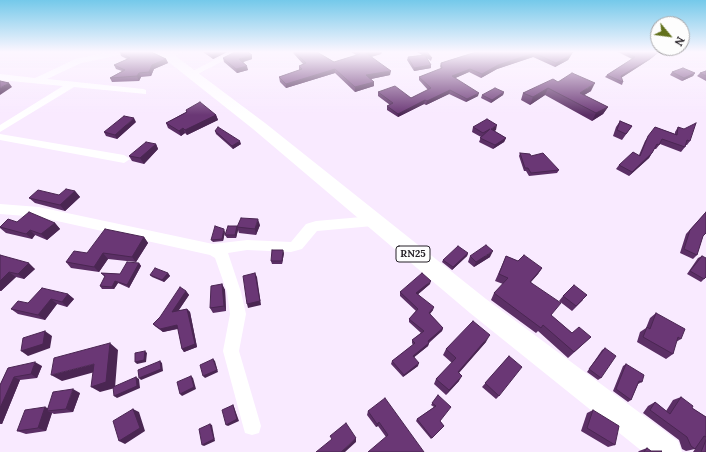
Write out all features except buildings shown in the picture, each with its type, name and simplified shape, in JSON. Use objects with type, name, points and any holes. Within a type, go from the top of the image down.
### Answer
[{"type":"main road","name":"RN25","points":[[191,74],[259,126],[478,306],[668,452]]},
{"type":"street","points":[[35,81],[52,73]]},
{"type":"street","points":[[0,77],[143,92]]},
{"type":"street","points":[[0,129],[72,84]]},
{"type":"street","points":[[0,137],[124,159]]},
{"type":"street","points":[[0,209],[40,212],[213,250],[221,254],[234,292],[238,314],[231,351],[252,426]]},
{"type":"street","points":[[213,250],[246,245],[291,247],[297,245],[311,228],[316,226],[373,221]]}]
